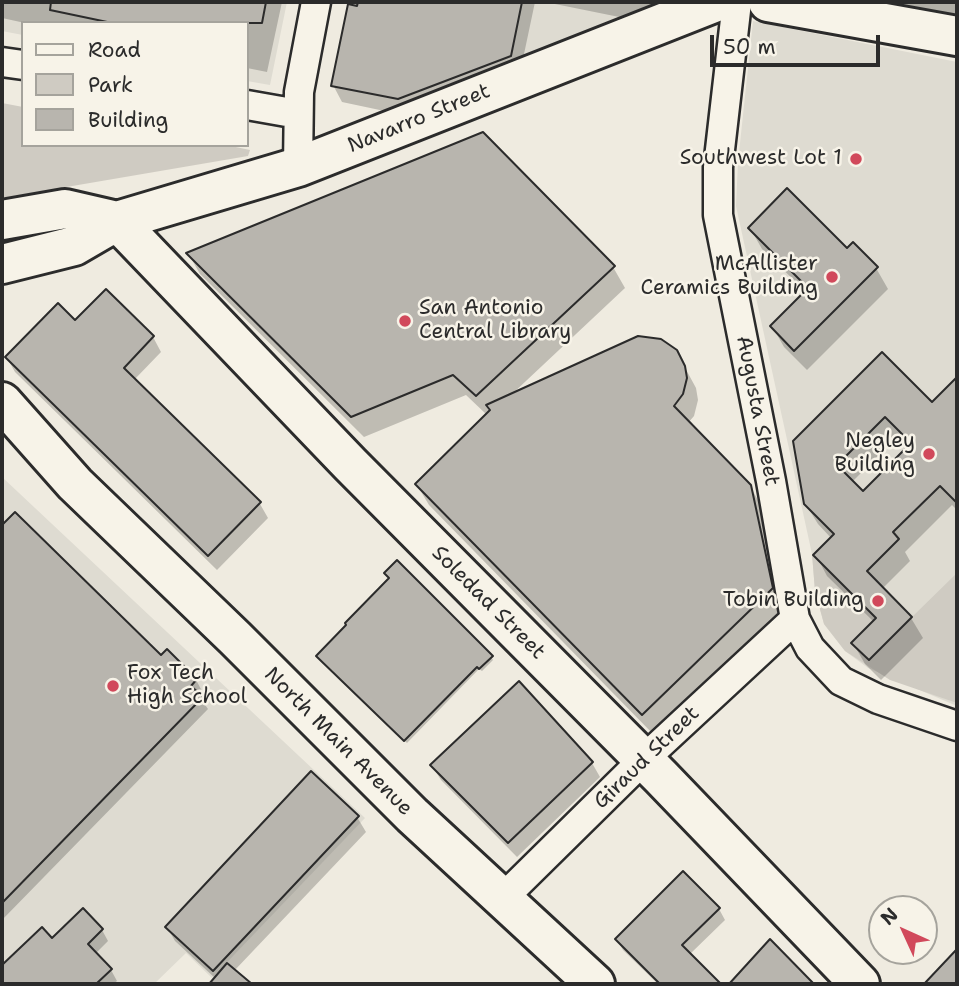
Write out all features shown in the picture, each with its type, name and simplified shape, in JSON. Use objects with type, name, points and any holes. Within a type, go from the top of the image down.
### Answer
[{"type":"main road","name":"Navarro Street","points":[[2,264],[74,246],[117,221],[298,167],[716,2]]},
{"type":"main road","points":[[768,2],[957,36]]},
{"type":"main road","name":"Navarro Street","points":[[2,219],[65,209],[117,221]]},
{"type":"main road","name":"Soledad Street","points":[[117,221],[350,464],[860,984]]},
{"type":"main road","name":"North Main Avenue","points":[[2,402],[75,484],[235,638],[412,815],[595,984]]},
{"type":"street","points":[[298,167],[299,92],[316,2]]},
{"type":"street","name":"Augusta Street","points":[[737,2],[718,167],[718,215],[771,481],[795,619],[810,648],[841,681],[878,699],[957,726]]},
{"type":"street","points":[[2,62],[21,65]]},
{"type":"street","points":[[248,105],[298,114]]},
{"type":"street","name":"Giraud Street","points":[[502,899],[643,760],[795,619]]},
{"type":"shaded area","points":[[2,2],[287,2],[270,85],[248,81],[248,21],[21,21],[21,35],[2,31]]},
{"type":"shaded area","points":[[522,2],[676,2],[509,70]]},
{"type":"shaded area","points":[[844,2],[957,2],[957,25]]},
{"type":"shaded area","points":[[753,21],[957,62],[957,706],[868,668],[845,651],[824,624],[815,591],[812,554],[736,206]]},
{"type":"shaded area","name":"Fox Tech High School","points":[[2,477],[365,818],[212,978],[186,953],[154,984],[2,984]]},
{"type":"green space","points":[[2,103],[21,107],[21,147],[236,147],[250,150],[248,156],[2,198]]},
{"type":"green space","points":[[812,554],[876,618],[851,643],[868,660],[957,573],[957,703],[890,680],[845,651],[824,624],[815,591]]},
{"type":"building","points":[[51,2],[266,2],[262,23],[102,21],[50,10]]},
{"type":"building","points":[[358,2],[522,2],[511,56],[398,99],[331,86],[348,4],[357,6]]},
{"type":"building","name":"San Antonio Central Library","points":[[483,132],[615,266],[476,396],[453,375],[351,417],[186,253]]},
{"type":"building","name":"McAllister Ceramics Building","points":[[787,188],[847,248],[853,242],[878,267],[794,351],[770,326],[808,288],[748,228]]},
{"type":"building","points":[[106,289],[154,336],[124,368],[261,502],[208,556],[5,357],[58,303],[75,320]]},
{"type":"building","points":[[638,336],[661,339],[677,350],[685,366],[687,378],[683,394],[674,406],[751,485],[773,588],[642,715],[415,484],[490,410],[486,405]]},
{"type":"building","name":"Negley Building","points":[[882,352],[932,402],[957,377],[957,503],[940,486],[893,532],[899,539],[867,571],[912,617],[869,660],[851,643],[876,618],[813,555],[834,534],[804,504],[793,441]],"holes":[[[885,417],[911,443],[863,491],[837,465]]]},
{"type":"building","points":[[15,512],[161,655],[167,649],[197,679],[191,686],[203,697],[2,903],[2,525]]},
{"type":"building","points":[[397,560],[493,656],[479,669],[477,667],[404,741],[316,656],[389,578],[384,573]]},
{"type":"building","points":[[519,681],[593,762],[508,843],[430,765]]},
{"type":"building","points":[[311,771],[359,816],[213,971],[165,927]]},
{"type":"building","points":[[683,871],[720,908],[682,945],[721,984],[660,984],[615,939]]},
{"type":"building","points":[[83,908],[103,929],[88,944],[112,969],[96,984],[2,984],[2,965],[42,927],[52,938]]},
{"type":"building","points":[[770,939],[814,984],[729,984]]},
{"type":"building","points":[[957,949],[957,984],[924,984]]},
{"type":"building","points":[[227,963],[252,984],[209,984]]},
{"type":"place","name":"Southwest Lot 1","points":[[856,159]]},
{"type":"place","name":"McAllister Ceramics Building","points":[[832,277]]},
{"type":"place","name":"San Antonio Central Library","points":[[405,321]]},
{"type":"place","name":"Negley Building","points":[[929,454]]},
{"type":"place","name":"Tobin Building","points":[[878,601]]},
{"type":"place","name":"Fox Tech High School","points":[[113,686]]}]
